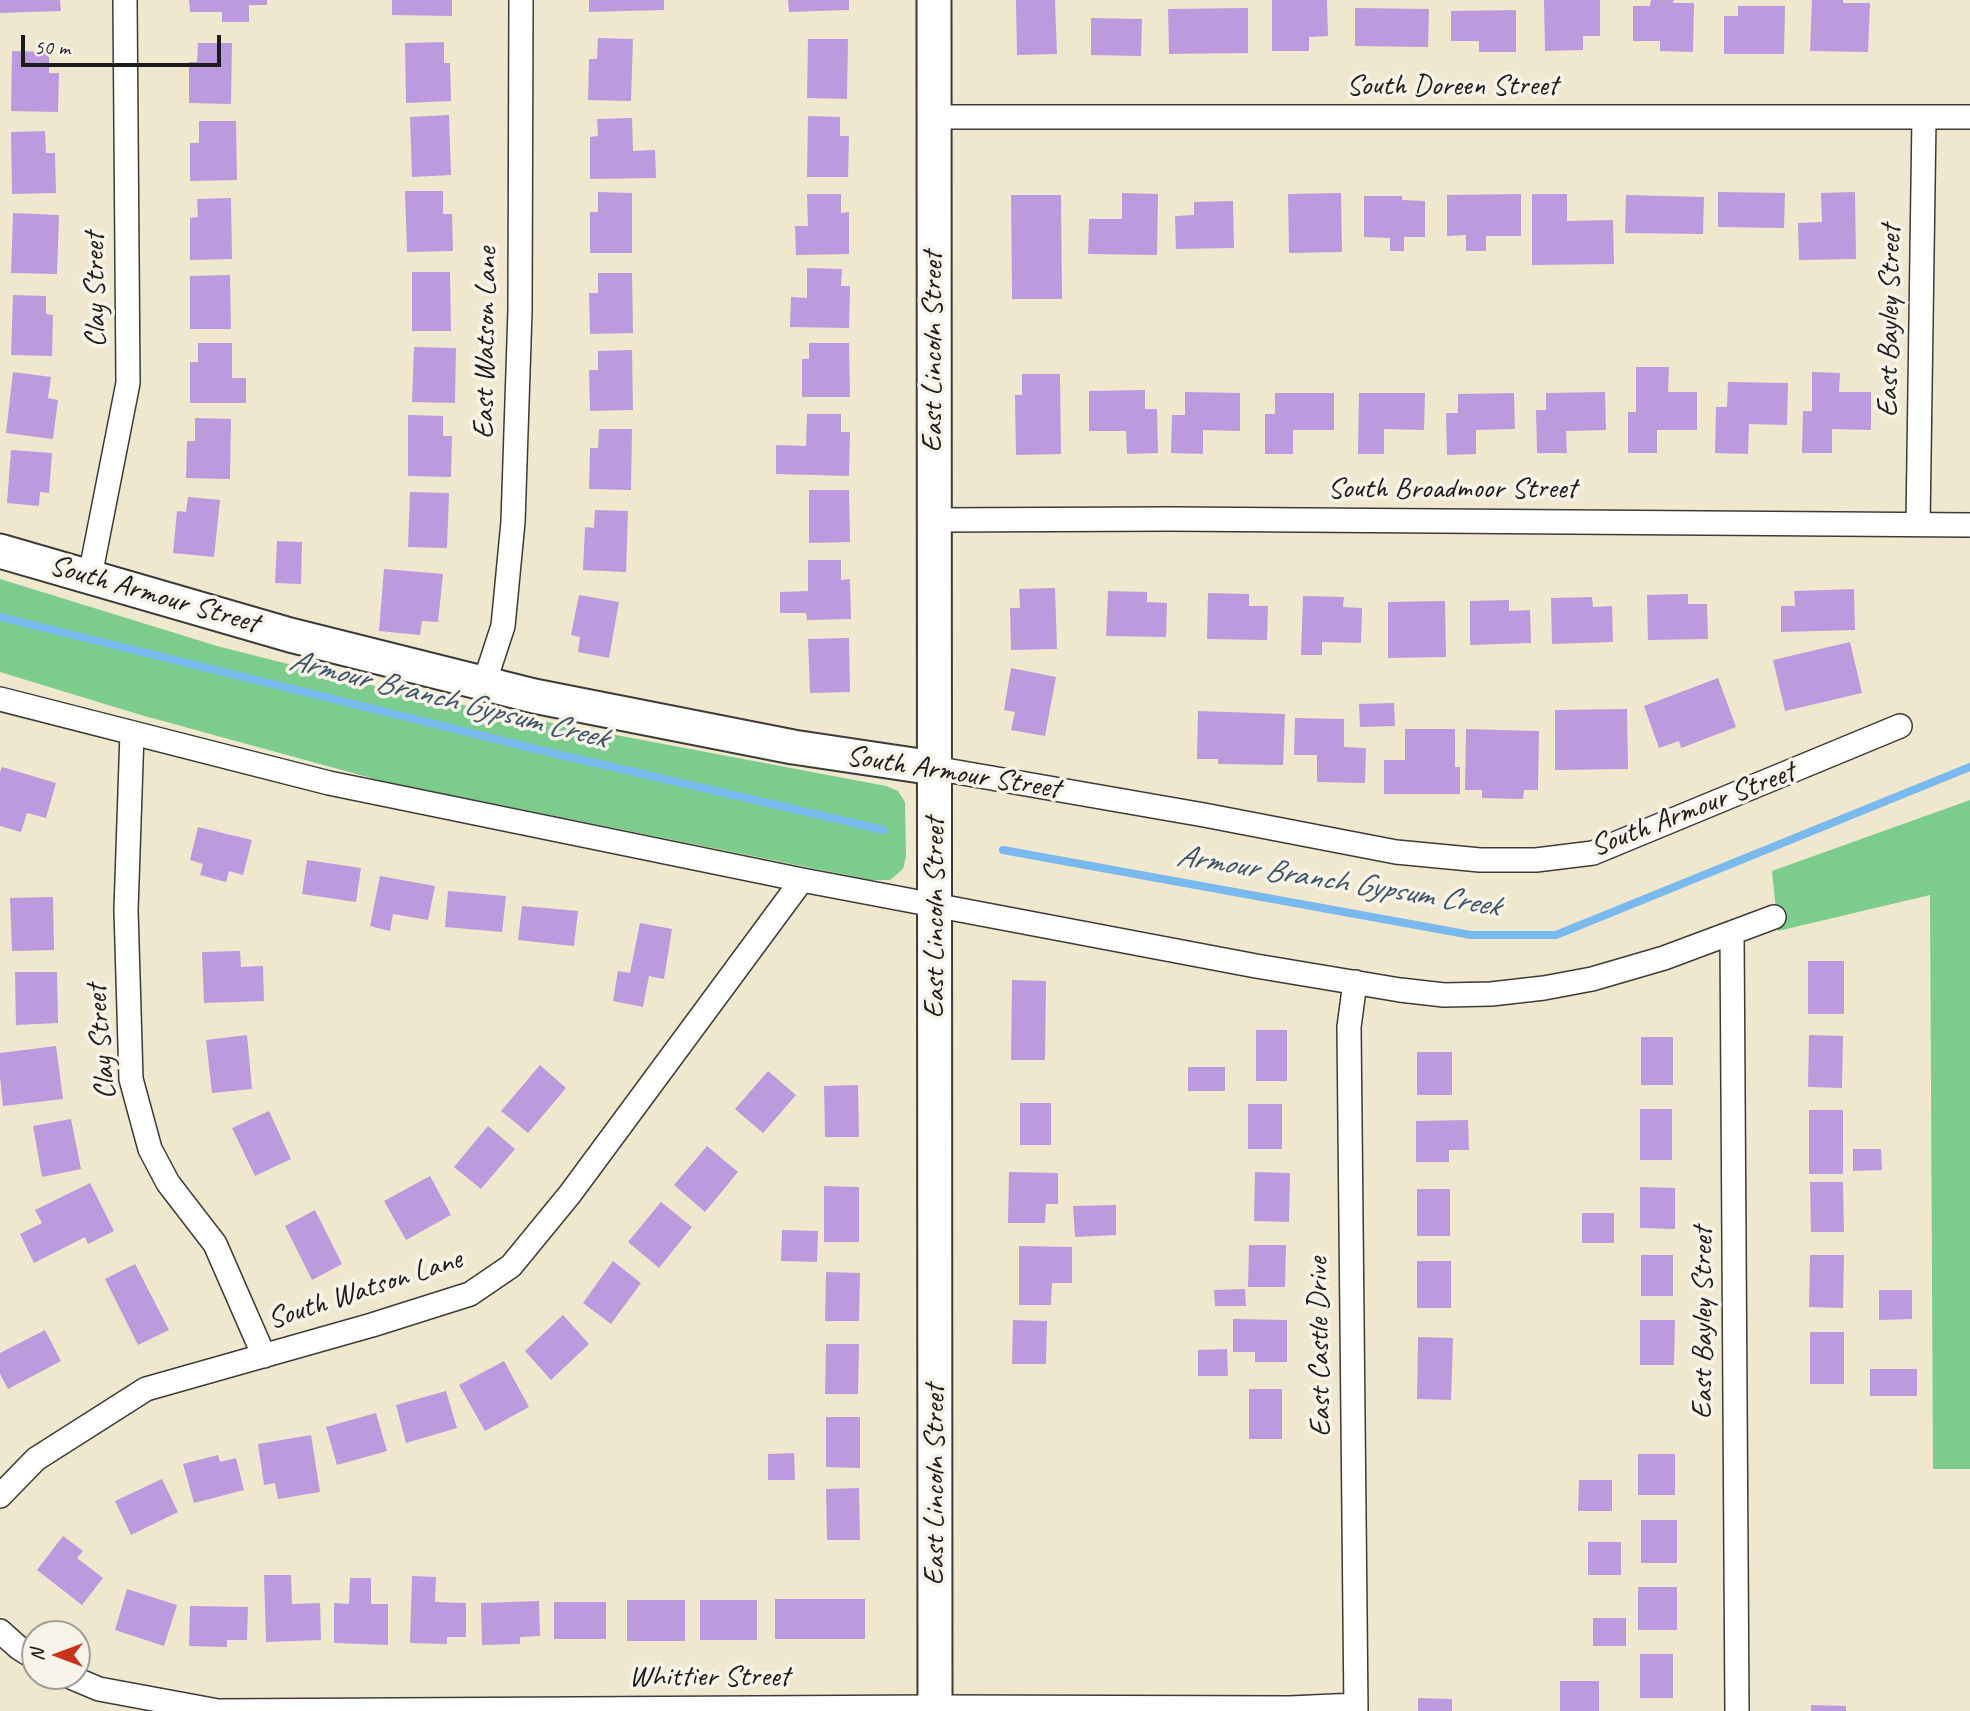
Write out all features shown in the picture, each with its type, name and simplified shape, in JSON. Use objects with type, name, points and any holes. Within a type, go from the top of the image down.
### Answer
[{"type":"street","name":"Clay Street","points":[[90,576],[128,383],[125,0]]},
{"type":"street","name":"East Watson Lane","points":[[484,684],[503,625],[513,522],[520,311],[521,0]]},
{"type":"street","name":"East Lincoln Street","points":[[934,0],[935,1709]]},
{"type":"street","name":"South Doreen Street","points":[[933,117],[1970,117]]},
{"type":"street","name":"East Bayley Street","points":[[1918,524],[1924,118]]},
{"type":"street","name":"South Broadmoor Street","points":[[933,520],[1185,519],[1970,525]]},
{"type":"street","name":"South Armour Street","points":[[0,551],[290,635],[534,696],[793,747],[934,768],[1204,815],[1396,852],[1480,860],[1536,860],[1593,853],[1900,726]]},
{"type":"street","points":[[0,699],[329,783],[802,880],[1232,961],[1444,995],[1544,988],[1592,979],[1664,958],[1774,918]]},
{"type":"street","name":"Clay Street","points":[[132,733],[126,910],[131,1079],[150,1149],[168,1183],[215,1244],[264,1356]]},
{"type":"street","name":"South Watson Lane","points":[[0,1496],[36,1460],[146,1389],[470,1294],[511,1266],[570,1194],[802,880]]},
{"type":"street","name":"East Bayley Street","points":[[1732,934],[1737,1711]]},
{"type":"street","name":"East Castle Drive","points":[[1355,982],[1349,1027],[1356,1708]]},
{"type":"street","points":[[0,1631],[21,1649]]},
{"type":"street","name":"Whittier Street","points":[[91,1686],[218,1711],[1356,1708]]},
{"type":"green space","points":[[0,579],[217,646],[387,689],[886,786],[898,791],[905,802],[906,857],[903,869],[890,880],[871,880],[382,781],[141,715],[0,672]]},
{"type":"green space","points":[[1970,800],[1970,1469],[1933,1469],[1930,895],[1778,931],[1772,871]]},
{"type":"building","points":[[0,0],[60,0],[61,11],[0,13]]},
{"type":"building","points":[[189,0],[267,0],[267,5],[249,5],[249,22],[222,22],[222,12],[190,12]]},
{"type":"building","points":[[392,0],[452,0],[452,16],[392,15]]},
{"type":"building","points":[[589,0],[664,0],[664,10],[589,12]]},
{"type":"building","points":[[788,0],[849,0],[849,10],[789,12]]},
{"type":"building","points":[[1016,0],[1055,0],[1057,54],[1017,55]]},
{"type":"building","points":[[1272,0],[1327,0],[1328,36],[1309,37],[1309,51],[1272,51]]},
{"type":"building","points":[[1544,0],[1600,0],[1600,36],[1583,36],[1583,50],[1545,51]]},
{"type":"building","points":[[1651,0],[1694,3],[1693,52],[1660,51],[1660,41],[1633,41],[1633,6],[1650,6]]},
{"type":"building","points":[[1812,0],[1870,3],[1868,52],[1810,51]]},
{"type":"building","points":[[1738,6],[1785,6],[1784,54],[1724,54],[1724,16],[1738,16]]},
{"type":"building","points":[[1248,8],[1248,53],[1169,54],[1168,9]]},
{"type":"building","points":[[1355,8],[1429,9],[1428,47],[1355,46]]},
{"type":"building","points":[[1516,10],[1516,52],[1479,52],[1479,41],[1451,41],[1451,11]]},
{"type":"building","points":[[1091,18],[1142,19],[1141,56],[1091,55]]},
{"type":"building","points":[[598,38],[633,39],[631,101],[588,100],[589,59],[597,59]]},
{"type":"building","points":[[808,39],[848,39],[847,99],[807,98]]},
{"type":"building","points":[[444,42],[444,63],[450,63],[451,101],[406,103],[405,43]]},
{"type":"building","points":[[198,43],[232,43],[231,104],[189,103],[189,62],[197,62]]},
{"type":"building","points":[[12,51],[49,52],[49,73],[59,73],[58,112],[11,111]]},
{"type":"building","points":[[449,115],[451,175],[412,177],[410,117]]},
{"type":"building","points":[[808,116],[840,117],[840,136],[849,136],[848,177],[807,177]]},
{"type":"building","points":[[632,118],[633,151],[655,150],[656,178],[590,179],[590,137],[598,136],[597,119]]},
{"type":"building","points":[[199,121],[236,121],[237,180],[190,181],[190,143],[199,143]]},
{"type":"building","points":[[45,131],[46,153],[55,153],[56,193],[12,194],[11,132]]},
{"type":"building","points":[[405,191],[443,191],[443,214],[452,214],[453,251],[407,252]]},
{"type":"building","points":[[598,192],[632,193],[632,253],[590,253],[590,212],[598,212]]},
{"type":"building","points":[[1718,192],[1785,193],[1784,228],[1718,227]]},
{"type":"building","points":[[1855,192],[1856,259],[1799,260],[1798,223],[1822,222],[1821,193]]},
{"type":"building","points":[[1122,193],[1158,194],[1157,255],[1088,254],[1089,219],[1122,219]]},
{"type":"building","points":[[1341,193],[1342,252],[1289,253],[1288,194]]},
{"type":"building","points":[[807,194],[841,194],[841,213],[849,212],[849,254],[796,255],[795,226],[808,226]]},
{"type":"building","points":[[1521,194],[1521,236],[1486,236],[1486,251],[1466,251],[1466,235],[1447,236],[1447,195]]},
{"type":"building","points":[[1532,194],[1567,194],[1567,221],[1613,220],[1614,264],[1532,265]]},
{"type":"building","points":[[1011,195],[1061,195],[1062,299],[1012,299]]},
{"type":"building","points":[[1626,195],[1704,197],[1703,234],[1625,233]]},
{"type":"building","points":[[1364,196],[1402,196],[1402,200],[1425,201],[1425,237],[1404,237],[1404,251],[1390,251],[1390,238],[1364,237]]},
{"type":"building","points":[[231,198],[232,259],[190,260],[190,218],[198,217],[197,199]]},
{"type":"building","points":[[1233,201],[1234,248],[1176,249],[1175,216],[1194,215],[1194,202]]},
{"type":"building","points":[[13,213],[59,215],[57,274],[11,273]]},
{"type":"building","points":[[807,268],[842,269],[841,286],[850,286],[849,328],[790,327],[791,297],[807,298]]},
{"type":"building","points":[[412,272],[450,272],[451,331],[412,331]]},
{"type":"building","points":[[598,273],[632,273],[633,333],[590,334],[589,293],[598,293]]},
{"type":"building","points":[[230,275],[231,329],[190,329],[190,276]]},
{"type":"building","points":[[13,295],[46,296],[46,314],[53,315],[52,356],[11,355]]},
{"type":"building","points":[[198,343],[232,343],[232,378],[246,378],[246,403],[190,403],[190,362],[198,362]]},
{"type":"building","points":[[809,343],[849,343],[850,397],[802,397],[802,359],[809,359]]},
{"type":"building","points":[[414,347],[456,348],[455,403],[412,402]]},
{"type":"building","points":[[632,350],[633,410],[590,411],[589,370],[598,370],[598,351]]},
{"type":"building","points":[[1636,367],[1669,367],[1668,392],[1697,392],[1697,430],[1657,430],[1657,453],[1628,453],[1628,412],[1636,412]]},
{"type":"building","points":[[13,372],[51,377],[48,398],[58,400],[53,439],[6,433]]},
{"type":"building","points":[[1812,372],[1840,373],[1839,392],[1871,392],[1871,430],[1832,429],[1832,453],[1802,453],[1803,411],[1812,411]]},
{"type":"building","points":[[1022,374],[1060,374],[1061,454],[1016,455],[1015,395],[1022,395]]},
{"type":"building","points":[[1728,382],[1788,383],[1787,425],[1749,424],[1748,454],[1715,453],[1716,407],[1727,407]]},
{"type":"building","points":[[1145,390],[1145,409],[1157,409],[1158,453],[1127,454],[1126,431],[1089,431],[1089,391]]},
{"type":"building","points":[[1185,392],[1240,393],[1240,431],[1203,430],[1203,454],[1171,453],[1172,415],[1185,415]]},
{"type":"building","points":[[1605,392],[1606,430],[1566,431],[1567,453],[1537,453],[1536,410],[1546,410],[1546,393]]},
{"type":"building","points":[[1275,393],[1334,393],[1334,430],[1293,430],[1293,454],[1265,454],[1265,414],[1275,414]]},
{"type":"building","points":[[1359,393],[1425,393],[1424,430],[1384,429],[1384,454],[1358,454]]},
{"type":"building","points":[[1514,393],[1515,429],[1476,430],[1476,454],[1447,455],[1446,413],[1458,413],[1458,394]]},
{"type":"building","points":[[807,414],[841,414],[841,432],[850,432],[849,476],[776,474],[776,445],[806,446]]},
{"type":"building","points":[[408,415],[443,416],[443,436],[452,436],[451,477],[408,476]]},
{"type":"building","points":[[195,418],[231,419],[230,479],[186,478],[187,441],[195,441]]},
{"type":"building","points":[[599,429],[632,429],[631,490],[589,489],[590,448],[598,448]]},
{"type":"building","points":[[11,450],[52,453],[49,493],[40,492],[39,506],[7,503]]},
{"type":"building","points":[[809,490],[849,490],[850,542],[809,543]]},
{"type":"building","points":[[410,492],[449,493],[447,548],[408,547]]},
{"type":"building","points":[[188,497],[220,500],[214,557],[173,553],[177,511],[186,512]]},
{"type":"building","points":[[595,510],[628,511],[626,572],[583,570],[585,527],[594,528]]},
{"type":"building","points":[[277,541],[302,542],[301,584],[275,583]]},
{"type":"building","points":[[808,560],[841,560],[841,580],[850,579],[851,619],[807,620],[806,613],[780,613],[780,592],[808,591]]},
{"type":"building","points":[[384,569],[443,574],[438,622],[422,621],[420,635],[379,631]]},
{"type":"building","points":[[1055,588],[1057,649],[1011,650],[1010,608],[1020,608],[1019,589]]},
{"type":"building","points":[[1854,589],[1855,630],[1781,632],[1781,606],[1795,606],[1794,591]]},
{"type":"building","points":[[1108,591],[1147,592],[1147,602],[1167,603],[1166,637],[1106,636]]},
{"type":"building","points":[[1208,593],[1249,594],[1249,606],[1268,606],[1267,640],[1207,639]]},
{"type":"building","points":[[1688,594],[1688,604],[1707,604],[1708,639],[1648,640],[1647,595]]},
{"type":"building","points":[[579,595],[619,602],[609,658],[578,652],[580,637],[571,635]]},
{"type":"building","points":[[1303,596],[1344,597],[1343,607],[1362,608],[1361,643],[1322,642],[1322,655],[1301,655]]},
{"type":"building","points":[[1592,597],[1593,607],[1612,606],[1613,642],[1552,644],[1551,598]]},
{"type":"building","points":[[1509,600],[1509,611],[1530,610],[1531,643],[1470,645],[1470,601]]},
{"type":"building","points":[[1445,601],[1446,657],[1388,658],[1388,602]]},
{"type":"building","points":[[849,638],[850,692],[810,693],[808,639]]},
{"type":"building","points":[[1850,642],[1862,693],[1785,711],[1773,660]]},
{"type":"building","points":[[1011,668],[1056,677],[1045,736],[1011,730],[1015,712],[1004,710]]},
{"type":"building","points":[[1718,678],[1736,727],[1681,748],[1679,741],[1659,748],[1644,706]]},
{"type":"building","points":[[1394,703],[1395,726],[1360,727],[1359,704]]},
{"type":"building","points":[[1627,709],[1628,769],[1555,770],[1555,710]]},
{"type":"building","points":[[1198,711],[1285,714],[1283,765],[1218,764],[1218,759],[1197,759]]},
{"type":"building","points":[[1295,718],[1344,719],[1344,747],[1366,748],[1365,783],[1317,782],[1317,755],[1294,755]]},
{"type":"building","points":[[1405,729],[1455,729],[1455,767],[1460,767],[1460,794],[1384,794],[1384,760],[1405,760]]},
{"type":"building","points":[[1466,729],[1539,731],[1538,790],[1524,790],[1523,799],[1482,798],[1482,790],[1465,790]]},
{"type":"building","points":[[2,767],[56,783],[46,818],[27,813],[21,832],[0,826]]},
{"type":"building","points":[[198,827],[252,840],[243,875],[229,871],[226,882],[200,875],[203,864],[190,860]]},
{"type":"building","points":[[307,860],[361,868],[356,902],[302,894]]},
{"type":"building","points":[[380,876],[435,886],[428,920],[393,914],[390,931],[370,926]]},
{"type":"building","points":[[448,891],[506,896],[502,932],[445,927]]},
{"type":"building","points":[[53,897],[54,950],[12,951],[10,898]]},
{"type":"building","points":[[522,906],[578,911],[574,946],[518,940]]},
{"type":"building","points":[[640,923],[672,929],[664,979],[649,976],[643,1007],[613,1001],[618,971],[630,973]]},
{"type":"building","points":[[240,951],[241,967],[263,966],[264,1001],[204,1003],[202,952]]},
{"type":"building","points":[[1808,961],[1844,961],[1844,1014],[1808,1014]]},
{"type":"building","points":[[15,972],[57,972],[58,1023],[16,1025]]},
{"type":"building","points":[[1012,980],[1046,981],[1045,1060],[1011,1060]]},
{"type":"building","points":[[1256,1030],[1287,1030],[1287,1081],[1256,1081]]},
{"type":"building","points":[[247,1035],[252,1089],[212,1093],[206,1040]]},
{"type":"building","points":[[1809,1035],[1843,1036],[1842,1088],[1808,1087]]},
{"type":"building","points":[[1641,1037],[1673,1037],[1673,1085],[1641,1085]]},
{"type":"building","points":[[56,1046],[63,1099],[3,1106],[0,1053]]},
{"type":"building","points":[[1417,1052],[1452,1052],[1452,1095],[1417,1095]]},
{"type":"building","points":[[540,1065],[566,1088],[528,1133],[501,1111]]},
{"type":"building","points":[[1188,1067],[1225,1067],[1225,1091],[1188,1091]]},
{"type":"building","points":[[768,1071],[796,1095],[763,1133],[735,1109]]},
{"type":"building","points":[[858,1085],[859,1137],[825,1137],[824,1086]]},
{"type":"building","points":[[1020,1103],[1051,1103],[1051,1145],[1020,1145]]},
{"type":"building","points":[[1248,1104],[1282,1104],[1282,1149],[1248,1149]]},
{"type":"building","points":[[1640,1109],[1672,1109],[1672,1160],[1640,1160]]},
{"type":"building","points":[[1809,1110],[1843,1110],[1843,1174],[1809,1174]]},
{"type":"building","points":[[269,1111],[291,1159],[255,1176],[232,1128]]},
{"type":"building","points":[[71,1119],[81,1169],[42,1177],[33,1126]]},
{"type":"building","points":[[1468,1120],[1469,1150],[1449,1150],[1449,1162],[1416,1162],[1416,1121]]},
{"type":"building","points":[[488,1126],[515,1149],[481,1189],[454,1167]]},
{"type":"building","points":[[707,1146],[738,1172],[705,1212],[674,1185]]},
{"type":"building","points":[[1853,1149],[1881,1149],[1882,1170],[1853,1171]]},
{"type":"building","points":[[1009,1172],[1058,1173],[1058,1204],[1046,1204],[1045,1223],[1008,1223]]},
{"type":"building","points":[[1255,1172],[1290,1173],[1289,1222],[1254,1221]]},
{"type":"building","points":[[430,1176],[451,1215],[406,1240],[384,1201]]},
{"type":"building","points":[[1810,1182],[1843,1182],[1844,1232],[1811,1232]]},
{"type":"building","points":[[90,1183],[114,1231],[88,1244],[85,1237],[34,1263],[20,1234],[42,1223],[35,1210]]},
{"type":"building","points":[[824,1186],[859,1187],[859,1242],[824,1242]]},
{"type":"building","points":[[1640,1187],[1675,1188],[1675,1229],[1640,1228]]},
{"type":"building","points":[[1417,1189],[1450,1189],[1450,1236],[1417,1236]]},
{"type":"building","points":[[661,1202],[692,1227],[659,1268],[628,1242]]},
{"type":"building","points":[[1116,1205],[1116,1235],[1075,1237],[1073,1206]]},
{"type":"building","points":[[315,1210],[342,1264],[312,1280],[285,1226]]},
{"type":"building","points":[[1582,1213],[1614,1213],[1614,1243],[1582,1243]]},
{"type":"building","points":[[782,1230],[818,1231],[817,1262],[781,1261]]},
{"type":"building","points":[[1249,1245],[1286,1245],[1285,1287],[1248,1287]]},
{"type":"building","points":[[1019,1246],[1072,1247],[1072,1283],[1052,1283],[1051,1305],[1019,1305]]},
{"type":"building","points":[[1641,1255],[1673,1255],[1673,1296],[1641,1296]]},
{"type":"building","points":[[1810,1255],[1844,1255],[1843,1308],[1809,1307]]},
{"type":"building","points":[[613,1261],[641,1283],[611,1324],[583,1303]]},
{"type":"building","points":[[1417,1261],[1451,1261],[1451,1308],[1417,1308]]},
{"type":"building","points":[[135,1264],[169,1330],[138,1345],[105,1279]]},
{"type":"building","points":[[826,1272],[860,1273],[859,1321],[825,1321]]},
{"type":"building","points":[[1245,1289],[1246,1306],[1215,1306],[1214,1290]]},
{"type":"building","points":[[1879,1290],[1912,1290],[1912,1319],[1879,1320]]},
{"type":"building","points":[[563,1315],[589,1344],[551,1380],[525,1351]]},
{"type":"building","points":[[1233,1319],[1287,1320],[1287,1362],[1255,1362],[1255,1352],[1233,1352]]},
{"type":"building","points":[[1013,1320],[1047,1321],[1046,1364],[1012,1364]]},
{"type":"building","points":[[1640,1320],[1675,1320],[1674,1365],[1640,1365]]},
{"type":"building","points":[[45,1330],[61,1361],[8,1389],[0,1374],[0,1353]]},
{"type":"building","points":[[1810,1332],[1844,1332],[1844,1384],[1810,1384]]},
{"type":"building","points":[[1418,1337],[1453,1338],[1451,1400],[1417,1399]]},
{"type":"building","points":[[826,1344],[859,1344],[858,1394],[825,1394]]},
{"type":"building","points":[[1227,1349],[1228,1376],[1198,1376],[1198,1350]]},
{"type":"building","points":[[504,1361],[529,1407],[485,1431],[459,1385]]},
{"type":"building","points":[[1870,1369],[1917,1369],[1917,1396],[1870,1396]]},
{"type":"building","points":[[1249,1389],[1282,1389],[1282,1439],[1249,1439]]},
{"type":"building","points":[[446,1391],[457,1428],[406,1443],[396,1405]]},
{"type":"building","points":[[376,1413],[387,1451],[337,1465],[326,1427]]},
{"type":"building","points":[[826,1417],[860,1417],[860,1468],[826,1467]]},
{"type":"building","points":[[311,1435],[320,1492],[278,1499],[275,1483],[264,1485],[258,1444]]},
{"type":"building","points":[[794,1453],[795,1480],[768,1480],[768,1454]]},
{"type":"building","points":[[1638,1454],[1675,1454],[1675,1495],[1638,1495]]},
{"type":"building","points":[[218,1455],[220,1462],[236,1458],[244,1490],[194,1503],[183,1464]]},
{"type":"building","points":[[162,1479],[178,1512],[131,1535],[115,1501]]},
{"type":"building","points":[[1579,1480],[1612,1480],[1612,1511],[1578,1511]]},
{"type":"building","points":[[859,1488],[860,1540],[827,1540],[826,1489]]},
{"type":"building","points":[[1641,1520],[1677,1520],[1677,1563],[1641,1563]]},
{"type":"building","points":[[63,1536],[83,1551],[77,1558],[103,1578],[82,1605],[37,1570]]},
{"type":"building","points":[[1588,1542],[1621,1542],[1621,1575],[1588,1575]]},
{"type":"building","points":[[264,1575],[291,1575],[292,1604],[320,1603],[321,1640],[266,1642]]},
{"type":"building","points":[[412,1576],[436,1577],[435,1602],[466,1603],[466,1637],[447,1637],[447,1644],[410,1643]]},
{"type":"building","points":[[350,1578],[371,1578],[371,1604],[388,1604],[388,1645],[334,1643],[334,1603],[349,1604]]},
{"type":"building","points":[[1638,1587],[1677,1587],[1677,1630],[1638,1630]]},
{"type":"building","points":[[127,1589],[177,1605],[164,1646],[115,1630]]},
{"type":"building","points":[[775,1599],[865,1599],[865,1639],[775,1639]]},
{"type":"building","points":[[627,1600],[685,1600],[685,1641],[627,1641]]},
{"type":"building","points":[[700,1600],[757,1600],[757,1640],[700,1640]]},
{"type":"building","points":[[539,1601],[540,1636],[520,1637],[520,1644],[482,1645],[481,1603]]},
{"type":"building","points":[[554,1602],[606,1602],[606,1639],[554,1639]]},
{"type":"building","points":[[190,1606],[248,1607],[247,1640],[227,1640],[227,1647],[189,1646]]},
{"type":"building","points":[[1593,1618],[1626,1618],[1626,1646],[1593,1646]]},
{"type":"building","points":[[1640,1654],[1673,1654],[1673,1698],[1640,1698]]},
{"type":"building","points":[[1560,1681],[1599,1681],[1599,1711],[1560,1711]]},
{"type":"building","points":[[1418,1698],[1452,1699],[1452,1711],[1418,1711]]},
{"type":"building","points":[[1811,1705],[1846,1706],[1846,1711],[1811,1711]]},
{"type":"waterway","name":"Armour Branch Gypsum Creek","points":[[0,617],[548,752],[884,830]]},
{"type":"waterway","name":"Armour Branch Gypsum Creek","points":[[1003,850],[1471,935],[1556,935],[1970,767]]}]
